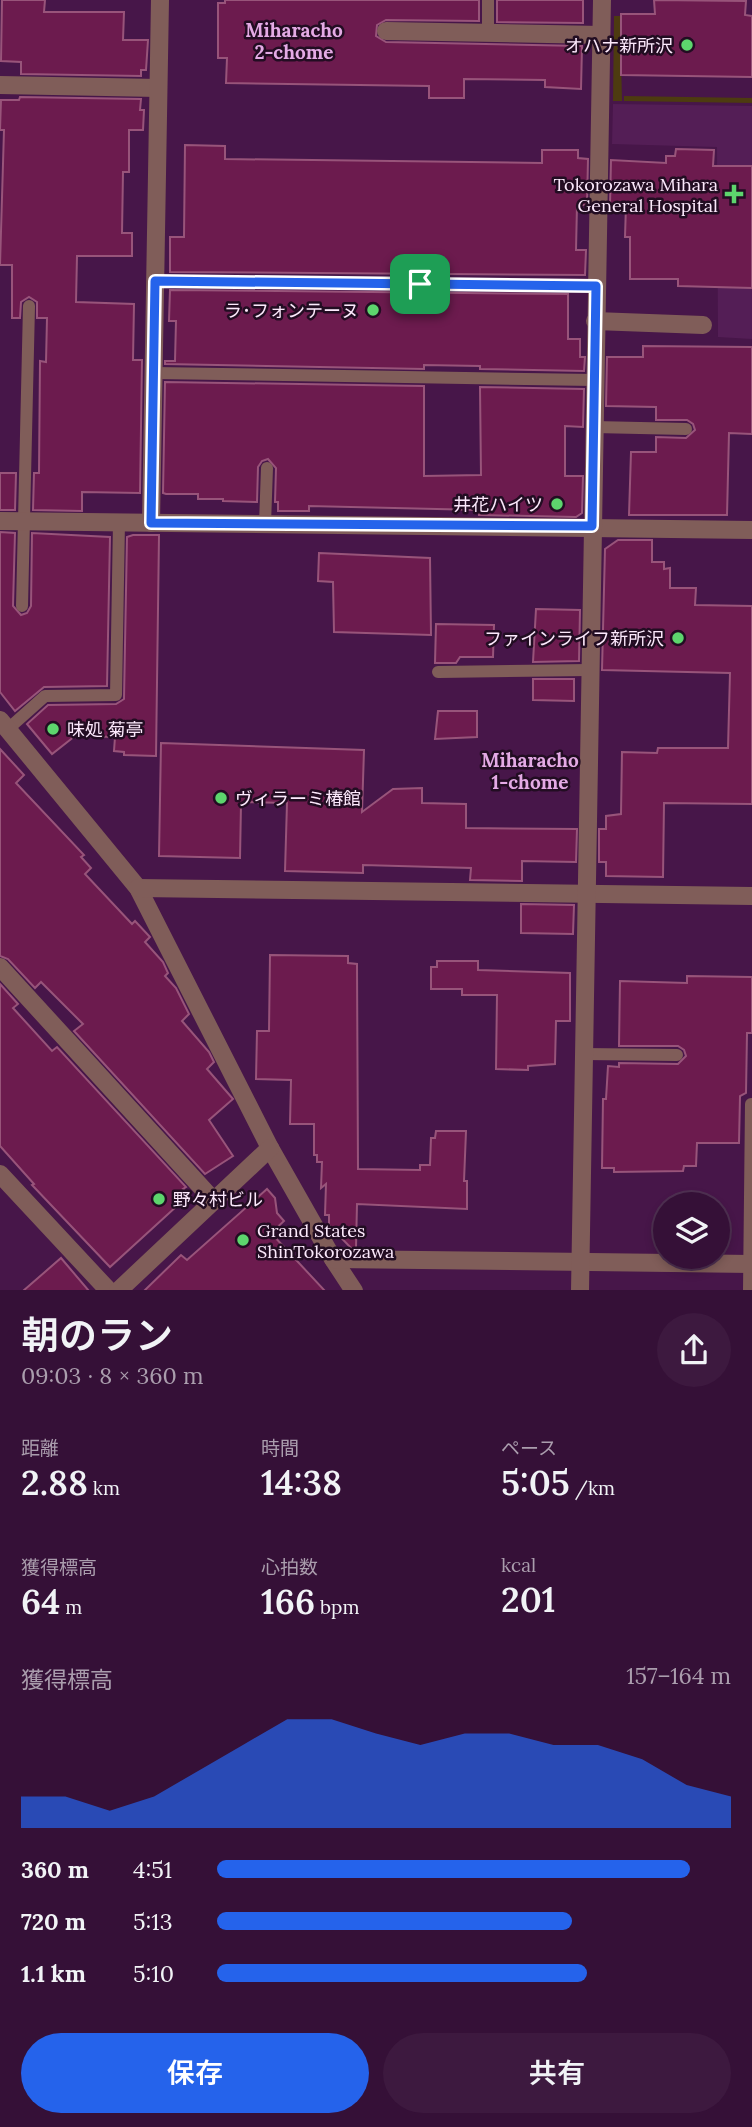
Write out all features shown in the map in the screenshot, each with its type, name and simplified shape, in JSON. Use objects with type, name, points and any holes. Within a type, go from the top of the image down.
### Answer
[{"type":"street","points":[[151,523],[160,0]]},
{"type":"street","points":[[580,1290],[602,0]]},
{"type":"street","points":[[386,31],[601,35]]},
{"type":"street","points":[[0,85],[158,88]]},
{"type":"street","points":[[595,321],[704,325]]},
{"type":"street","points":[[0,521],[752,530]]},
{"type":"street","points":[[4,725],[138,888],[270,1148],[332,1259],[354,1290]]},
{"type":"street","points":[[138,888],[752,896]]},
{"type":"street","points":[[0,967],[214,1201]]},
{"type":"street","points":[[118,1290],[270,1148]]},
{"type":"street","points":[[0,1174],[109,1290]]},
{"type":"street","points":[[332,1259],[751,1264]]},
{"type":"lane","points":[[488,0],[488,33]]},
{"type":"lane","points":[[155,281],[596,286]]},
{"type":"lane","points":[[22,606],[29,306]]},
{"type":"lane","points":[[154,373],[594,380]]},
{"type":"lane","points":[[594,427],[686,429]]},
{"type":"lane","points":[[265,524],[267,468]]},
{"type":"lane","points":[[4,725],[45,696],[116,695],[119,522]]},
{"type":"lane","points":[[438,672],[589,670]]},
{"type":"lane","points":[[583,1054],[677,1055]]},
{"type":"lane","points":[[749,1290],[751,1104]]},
{"type":"shaded area","points":[[614,16],[620,16],[622,101],[613,101]]},
{"type":"shaded area","points":[[624,96],[752,98],[752,103],[624,101]]},
{"type":"shaded area","name":"Tokorozawa Mihara General Hospital","points":[[613,104],[752,106],[752,339],[718,337],[717,147],[612,144]]},
{"type":"building","points":[[2,0],[45,0],[44,12],[124,12],[123,40],[148,40],[146,70],[141,70],[141,76],[21,74],[21,62],[1,61]]},
{"type":"building","points":[[225,0],[479,0],[479,21],[386,20],[377,25],[376,36],[386,42],[582,46],[581,89],[545,87],[545,80],[464,79],[464,98],[429,98],[429,86],[226,83],[227,58],[218,58],[218,3],[225,3]]},
{"type":"building","points":[[497,0],[583,0],[583,23],[497,22]]},
{"type":"building","name":"オハナ新所沢","points":[[654,0],[746,1],[745,15],[752,16],[752,77],[621,75],[621,14],[655,14]]},
{"type":"building","points":[[20,97],[141,99],[140,110],[144,110],[143,130],[129,130],[129,172],[123,172],[122,233],[132,233],[132,256],[77,256],[76,302],[134,304],[133,360],[142,360],[140,493],[82,492],[82,511],[33,510],[34,473],[39,473],[40,361],[46,362],[47,318],[37,318],[37,302],[29,297],[21,302],[20,318],[12,318],[12,265],[0,265],[4,130],[0,130],[1,100],[19,100]]},
{"type":"building","points":[[185,145],[225,146],[225,159],[542,163],[542,150],[578,150],[578,158],[588,159],[587,205],[577,205],[576,250],[586,250],[585,275],[170,272],[170,237],[184,237]]},
{"type":"building","points":[[676,149],[714,150],[713,166],[752,166],[752,288],[678,286],[678,279],[630,279],[630,237],[625,237],[626,205],[610,205],[611,160],[666,163],[666,156],[675,156]]},
{"type":"building","points":[[170,290],[568,294],[568,339],[580,339],[580,357],[585,357],[584,371],[424,365],[424,369],[165,364],[165,361],[175,361],[176,321],[169,321]]},
{"type":"building","points":[[643,346],[752,347],[752,434],[729,433],[727,515],[629,515],[631,452],[656,452],[656,437],[686,438],[695,430],[693,424],[687,420],[656,420],[656,407],[606,406],[607,357],[643,357]]},
{"type":"building","points":[[165,382],[424,386],[424,476],[481,475],[480,387],[584,389],[583,427],[565,426],[565,476],[583,476],[582,513],[576,517],[479,515],[479,510],[309,506],[309,511],[278,511],[278,502],[275,502],[276,468],[268,459],[262,461],[258,467],[257,502],[198,499],[198,494],[166,494],[163,493]]},
{"type":"building","points":[[0,473],[16,473],[15,510],[0,510]]},
{"type":"building","points":[[0,532],[15,533],[13,606],[21,615],[27,613],[31,606],[32,533],[110,537],[107,686],[44,687],[15,711],[0,692]]},
{"type":"building","points":[[159,535],[156,756],[124,755],[124,752],[114,751],[115,737],[75,736],[52,754],[27,724],[48,705],[116,704],[124,699],[127,537]]},
{"type":"building","points":[[618,540],[652,540],[652,562],[664,562],[664,569],[670,568],[670,588],[696,588],[695,605],[752,606],[752,804],[664,803],[663,877],[606,876],[606,862],[599,862],[599,829],[606,829],[606,816],[621,814],[622,752],[657,753],[658,748],[728,748],[730,673],[602,670],[605,549]]},
{"type":"building","points":[[319,553],[430,558],[431,635],[334,632],[333,582],[318,581]]},
{"type":"building","points":[[536,609],[580,610],[579,661],[533,662]]},
{"type":"building","points":[[436,624],[494,625],[493,657],[460,657],[456,663],[435,663]]},
{"type":"building","points":[[533,679],[574,679],[574,701],[533,700]]},
{"type":"building","points":[[438,711],[477,711],[477,737],[435,739]]},
{"type":"building","points":[[161,743],[364,750],[362,812],[393,789],[422,788],[422,803],[466,804],[466,828],[577,829],[576,862],[522,861],[522,881],[470,880],[471,868],[363,865],[363,873],[285,871],[287,803],[246,802],[241,804],[240,858],[159,856]]},
{"type":"building","points":[[0,749],[24,775],[16,783],[84,855],[81,857],[91,868],[85,874],[132,924],[135,921],[150,937],[145,942],[163,962],[168,973],[165,976],[176,988],[189,1014],[182,1021],[209,1052],[214,1062],[207,1069],[233,1099],[209,1120],[233,1156],[205,1174],[74,1031],[83,1024],[41,982],[35,988],[8,959],[0,956]]},
{"type":"building","points":[[521,904],[574,905],[573,934],[521,933]]},
{"type":"building","points":[[270,955],[348,956],[348,963],[357,964],[358,1169],[420,1170],[420,1165],[430,1165],[431,1138],[435,1138],[436,1131],[466,1131],[464,1181],[467,1181],[467,1209],[357,1204],[356,1248],[351,1248],[329,1225],[329,1215],[325,1215],[326,1184],[321,1188],[322,1162],[317,1162],[317,1155],[314,1155],[314,1124],[290,1124],[291,1080],[256,1079],[257,1031],[269,1031]]},
{"type":"building","points":[[437,961],[478,961],[478,970],[570,973],[570,1021],[556,1021],[555,1064],[528,1066],[528,1070],[496,1069],[497,995],[462,995],[462,989],[431,989],[431,967],[437,967]]},
{"type":"building","points":[[687,976],[752,977],[752,1033],[747,1033],[746,1093],[740,1096],[739,1143],[697,1143],[696,1166],[684,1166],[683,1171],[614,1172],[614,1168],[602,1168],[603,1099],[606,1099],[608,1066],[619,1067],[619,1063],[678,1064],[686,1056],[684,1050],[678,1046],[619,1046],[620,981],[687,983]]},
{"type":"building","points":[[0,984],[18,1004],[13,1008],[52,1051],[57,1047],[186,1187],[183,1189],[189,1195],[110,1267],[32,1185],[34,1184],[0,1146]]},
{"type":"building","name":"Grand States ShinTokorozawa","points":[[267,1189],[275,1198],[277,1213],[284,1221],[271,1233],[324,1290],[145,1290],[181,1255],[187,1260]]},
{"type":"building","points":[[61,1258],[88,1290],[24,1290]]},
{"type":"place","name":"オハナ新所沢","points":[[687,45]]},
{"type":"place","name":"Tokorozawa Mihara General Hospital","points":[[734,194]]},
{"type":"place","name":"ラ･フォンテーヌ","points":[[373,310]]},
{"type":"place","name":"井花ハイツ","points":[[557,504]]},
{"type":"place","name":"ファインライフ新所沢","points":[[678,638]]},
{"type":"place","name":"味処 菊亭","points":[[53,729]]},
{"type":"place","name":"ヴィラーミ椿館","points":[[221,798]]},
{"type":"place","name":"野々村ビル","points":[[159,1199]]},
{"type":"place","name":"Grand States ShinTokorozawa","points":[[243,1240]]},
{"type":"district","name":"Miharacho 2-chome","points":[[294,41]]},
{"type":"district","name":"Miharacho 1-chome","points":[[530,771]]},
{"type":"route","points":[[155,281],[420,284],[596,286],[592,526],[151,523],[155,281]]}]
